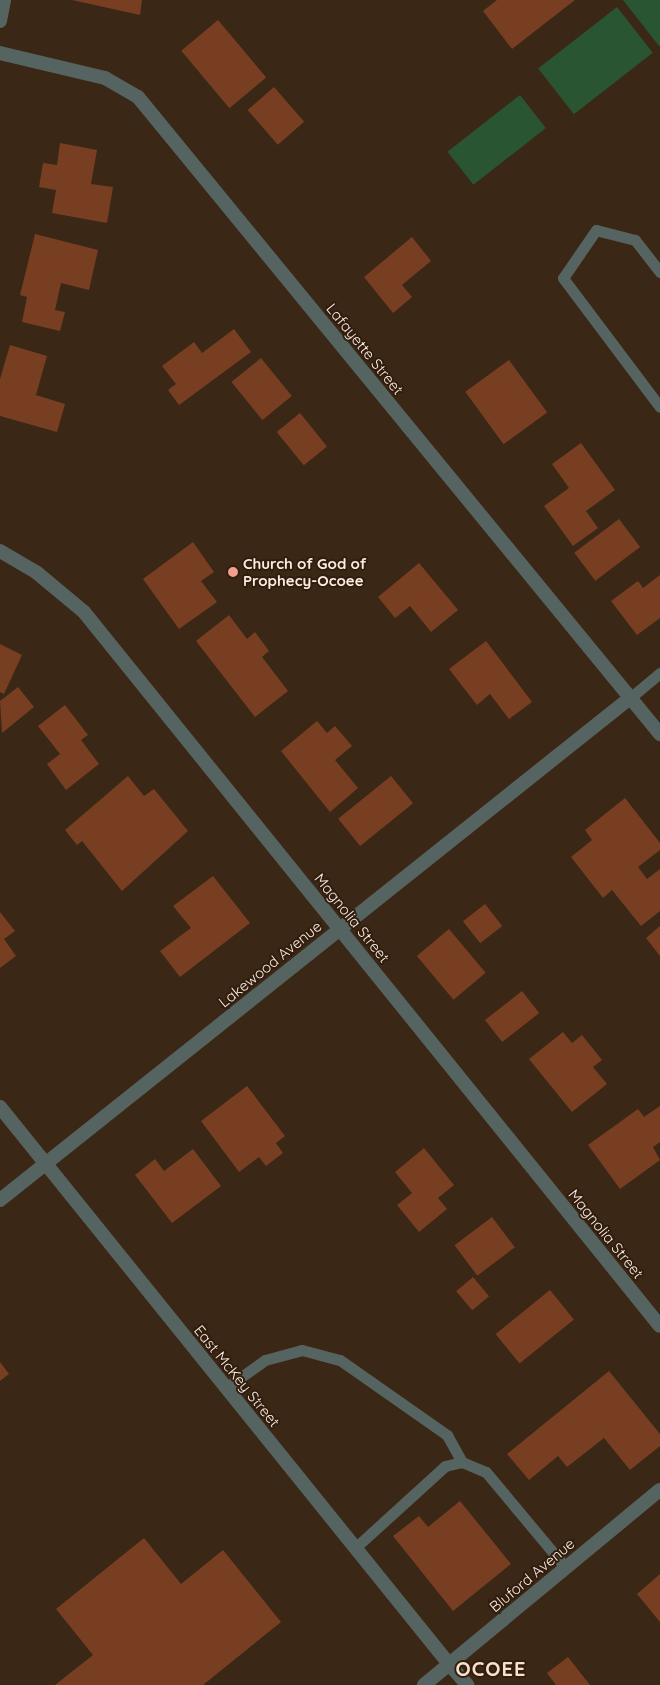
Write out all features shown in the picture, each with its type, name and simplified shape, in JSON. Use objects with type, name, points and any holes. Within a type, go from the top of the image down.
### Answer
[{"type":"street","points":[[0,21],[4,0]]},
{"type":"street","name":"Lafayette Street","points":[[0,54],[105,78],[138,97],[660,734]]},
{"type":"street","name":"Magnolia Street","points":[[0,551],[36,572],[84,612],[660,1326]]},
{"type":"street","name":"Lakewood Avenue","points":[[0,1200],[630,698]]},
{"type":"street","name":"East McKey Street","points":[[0,1107],[466,1685]]},
{"type":"street","name":"Bluford Avenue","points":[[424,1685],[660,1490]]},
{"type":"lane","points":[[660,272],[635,240],[596,230],[563,278],[660,407]]},
{"type":"lane","points":[[630,698],[660,673]]},
{"type":"lane","points":[[226,1388],[265,1360],[302,1350],[340,1360],[447,1435],[462,1462]]},
{"type":"lane","points":[[356,1548],[445,1466],[462,1462],[486,1472],[566,1568]]},
{"type":"green space","points":[[623,0],[660,0],[659,46]]},
{"type":"green space","points":[[617,7],[653,53],[574,114],[538,69]]},
{"type":"green space","points":[[520,95],[546,128],[473,185],[448,152]]},
{"type":"building","points":[[72,0],[142,0],[140,15]]},
{"type":"building","points":[[497,0],[575,0],[512,49],[483,11]]},
{"type":"building","points":[[218,20],[266,77],[229,108],[181,51]]},
{"type":"building","points":[[274,87],[304,122],[278,145],[248,110]]},
{"type":"building","points":[[60,143],[97,150],[91,184],[113,187],[107,223],[52,213],[56,190],[39,187],[43,163],[57,165]]},
{"type":"building","points":[[35,234],[98,250],[89,290],[61,283],[55,310],[65,312],[60,331],[22,322],[27,297],[20,295]]},
{"type":"building","points":[[412,237],[431,261],[402,285],[412,297],[393,313],[364,277]]},
{"type":"building","points":[[234,329],[251,352],[179,405],[168,390],[176,384],[162,366],[194,342],[202,353]]},
{"type":"building","points":[[10,345],[47,356],[36,395],[65,404],[57,432],[0,416],[0,379]]},
{"type":"building","points":[[261,358],[292,396],[262,420],[231,382]]},
{"type":"building","points":[[509,360],[547,413],[504,444],[465,392]]},
{"type":"building","points":[[300,413],[327,446],[304,465],[277,432]]},
{"type":"building","points":[[581,443],[615,490],[586,511],[598,528],[573,546],[544,506],[569,488],[552,464]]},
{"type":"building","points":[[619,519],[640,547],[595,581],[574,553]]},
{"type":"building","points":[[193,542],[214,572],[201,581],[217,602],[179,629],[143,579]]},
{"type":"building","points":[[419,563],[458,610],[431,632],[410,606],[395,618],[378,597]]},
{"type":"building","points":[[660,575],[660,618],[637,635],[611,601],[638,581],[643,588]]},
{"type":"building","points":[[229,615],[247,639],[255,632],[269,651],[262,657],[288,691],[255,717],[196,641]]},
{"type":"building","points":[[486,641],[532,702],[509,719],[490,694],[477,705],[449,669]]},
{"type":"building","points":[[0,644],[22,655],[4,694],[0,692]]},
{"type":"building","points":[[18,687],[34,707],[2,733],[0,701]]},
{"type":"building","points":[[65,705],[88,735],[81,740],[99,764],[66,790],[47,764],[60,754],[38,726]]},
{"type":"building","points":[[317,721],[327,733],[335,726],[352,746],[335,760],[358,788],[330,812],[281,751]]},
{"type":"building","points":[[128,776],[144,796],[154,789],[188,831],[122,891],[82,841],[77,845],[65,830]]},
{"type":"building","points":[[391,776],[413,803],[360,846],[338,819]]},
{"type":"building","points":[[625,798],[660,843],[660,850],[638,867],[647,879],[660,869],[660,911],[641,926],[612,890],[603,898],[571,857],[592,840],[585,830]]},
{"type":"building","points":[[213,876],[250,923],[180,977],[160,951],[191,928],[173,906]]},
{"type":"building","points":[[485,904],[502,926],[480,943],[463,921]]},
{"type":"building","points":[[0,912],[15,931],[4,939],[16,956],[0,968]]},
{"type":"building","points":[[660,926],[660,956],[646,938]]},
{"type":"building","points":[[449,929],[486,973],[453,1000],[417,956]]},
{"type":"building","points":[[522,991],[539,1013],[502,1042],[485,1020]]},
{"type":"building","points":[[563,1032],[572,1043],[582,1035],[602,1060],[593,1067],[607,1084],[572,1112],[529,1059]]},
{"type":"building","points":[[247,1086],[285,1136],[276,1143],[283,1153],[266,1166],[259,1157],[239,1172],[201,1121]]},
{"type":"building","points":[[660,1106],[660,1142],[653,1147],[660,1160],[620,1189],[588,1145],[638,1109],[644,1117]]},
{"type":"building","points":[[424,1148],[454,1185],[438,1198],[447,1209],[419,1232],[397,1205],[412,1193],[395,1172]]},
{"type":"building","points":[[193,1149],[221,1186],[172,1223],[135,1175],[155,1159],[164,1171]]},
{"type":"building","points":[[492,1217],[515,1247],[477,1276],[454,1245]]},
{"type":"building","points":[[473,1277],[489,1296],[472,1310],[456,1291]]},
{"type":"building","points":[[550,1290],[574,1320],[520,1364],[496,1334]]},
{"type":"building","points":[[0,1362],[9,1374],[0,1381]]},
{"type":"building","points":[[609,1371],[660,1434],[660,1446],[630,1470],[604,1438],[567,1467],[558,1456],[529,1480],[507,1454]]},
{"type":"building","points":[[460,1501],[511,1564],[453,1611],[393,1536],[419,1516],[428,1527]]},
{"type":"building","points":[[144,1538],[181,1584],[223,1550],[281,1622],[203,1685],[55,1685],[93,1655],[56,1609]]},
{"type":"building","points":[[660,1574],[660,1622],[637,1594]]},
{"type":"building","points":[[568,1657],[590,1685],[556,1685],[547,1673]]},
{"type":"place","name":"Church of God of Prophecy-Ocoee","points":[[233,572]]},
{"type":"district","name":"OCOEE","points":[[491,1668]]}]
